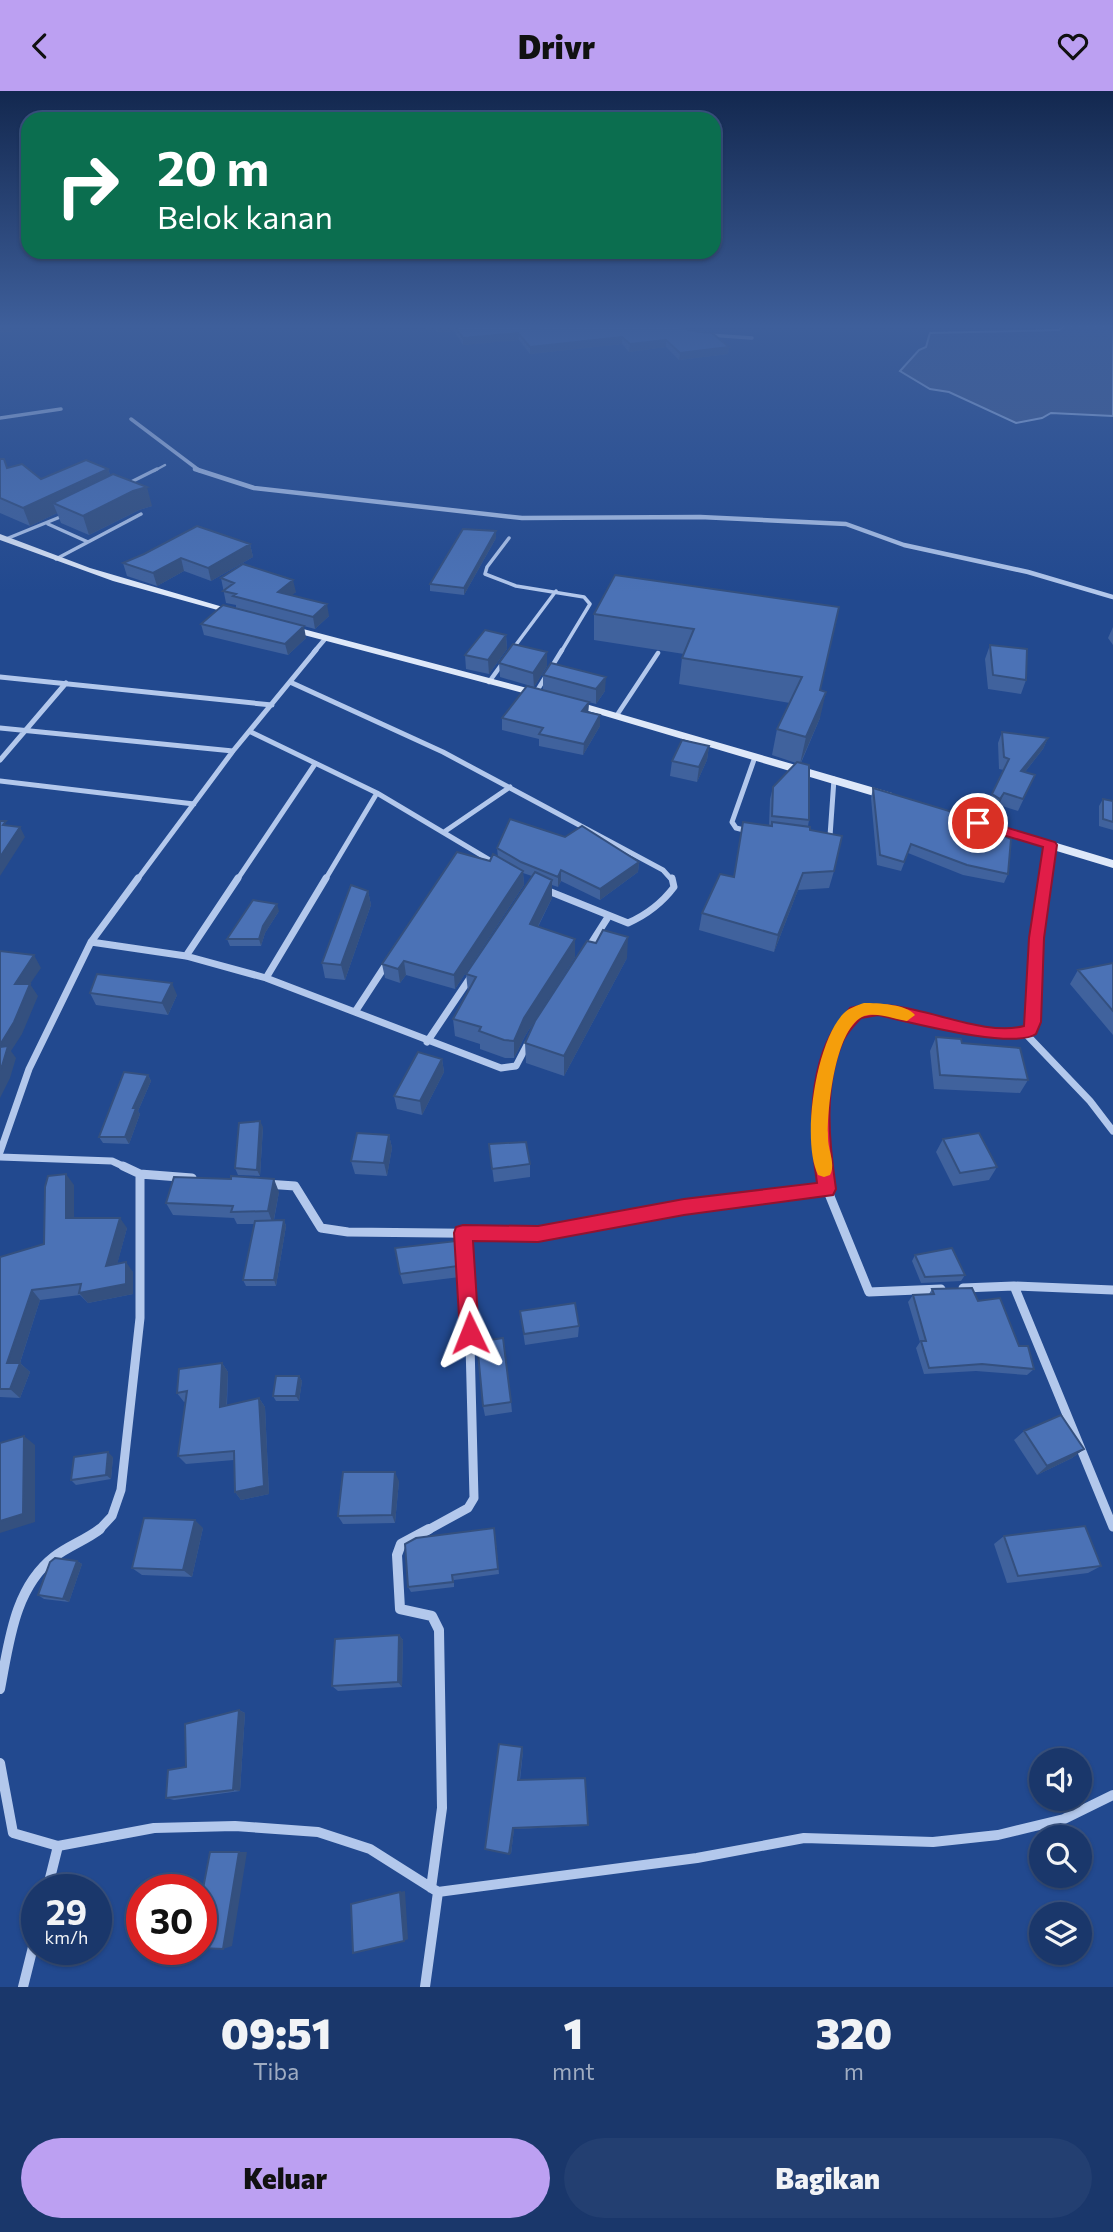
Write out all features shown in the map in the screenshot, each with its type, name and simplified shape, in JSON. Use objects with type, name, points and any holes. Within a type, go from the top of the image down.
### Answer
[{"type":"street","points":[[0,418],[24,414]]},
{"type":"street","points":[[131,419],[195,469],[254,488],[522,518],[700,517],[846,524],[904,545],[1028,572],[1113,597]]},
{"type":"street","points":[[3,538],[56,559],[168,595],[252,616]]},
{"type":"street","points":[[276,624],[617,715],[897,799]]},
{"type":"street","points":[[205,1179],[140,1174],[112,1161],[0,1155],[29,1069],[91,942],[233,751],[325,639]]},
{"type":"street","points":[[0,677],[272,705]]},
{"type":"street","points":[[0,760],[66,683]]},
{"type":"street","points":[[290,683],[374,719],[510,787],[671,876],[674,887],[640,917],[628,923],[532,884]]},
{"type":"street","points":[[0,728],[233,751]]},
{"type":"street","points":[[251,732],[377,793],[510,871]]},
{"type":"street","points":[[753,832],[740,830],[732,822],[755,757]]},
{"type":"street","points":[[186,956],[316,764]]},
{"type":"street","points":[[819,840],[830,836],[834,779]]},
{"type":"street","points":[[0,781],[194,804]]},
{"type":"street","points":[[444,832],[510,787]]},
{"type":"street","points":[[266,978],[377,793]]},
{"type":"street","points":[[948,814],[1113,864]]},
{"type":"street","points":[[1050,845],[1037,938],[1031,1029],[1025,1033],[993,1032],[871,1008],[850,1016],[838,1036],[827,1068],[819,1138],[827,1189],[869,1292],[1014,1286],[1113,1290]]},
{"type":"street","points":[[458,856],[464,846]]},
{"type":"street","points":[[580,961],[608,917]]},
{"type":"street","points":[[91,942],[186,956],[266,978],[427,1042],[506,1068],[519,1063],[530,1039]]},
{"type":"street","points":[[355,1012],[395,952]]},
{"type":"street","points":[[427,1042],[480,963]]},
{"type":"street","points":[[1025,1033],[1090,1101],[1113,1131]]},
{"type":"street","points":[[0,1689],[9,1642],[21,1605],[39,1569],[58,1554],[96,1533],[112,1516],[123,1485],[124,1446],[138,1338],[142,1228],[140,1174]]},
{"type":"street","points":[[256,1183],[295,1186],[306,1199],[313,1218],[321,1228],[348,1232],[538,1234],[650,1212],[827,1189]]},
{"type":"street","points":[[425,1987],[442,1808],[440,1640],[439,1630],[432,1616],[400,1609],[397,1555],[401,1544],[468,1509],[474,1497],[469,1306],[463,1233]]},
{"type":"street","points":[[1014,1286],[1113,1527]]},
{"type":"street","points":[[0,1763],[13,1833],[58,1846],[154,1828],[235,1826],[318,1832],[370,1849],[435,1890],[696,1858],[804,1838],[933,1843],[998,1835],[1064,1819],[1113,1795]]},
{"type":"street","points":[[51,1874],[58,1846]]},
{"type":"street","points":[[23,1987],[28,1965]]},
{"type":"lane","points":[[125,486],[165,465]]},
{"type":"lane","points":[[3,538],[48,524],[70,513]]},
{"type":"lane","points":[[56,559],[141,514]]},
{"type":"lane","points":[[48,524],[88,542]]},
{"type":"lane","points":[[509,538],[487,567],[487,578],[584,597],[590,604],[536,694]]},
{"type":"lane","points":[[511,652],[556,591]]},
{"type":"lane","points":[[617,715],[658,653]]},
{"type":"lane","points":[[489,682],[504,662]]},
{"type":"water","points":[[998,414],[1048,414],[1042,418],[1016,423]]},
{"type":"building","points":[[0,459],[4,459],[7,468],[22,464],[41,479],[86,460],[108,469],[23,508],[0,498]]},
{"type":"building","points":[[113,474],[147,487],[133,491],[83,516],[53,503]]},
{"type":"building","points":[[197,526],[250,544],[208,568],[181,558],[153,573],[123,563],[144,554]]},
{"type":"building","points":[[463,529],[496,531],[464,588],[430,584]]},
{"type":"building","points":[[243,564],[293,580],[278,592],[327,604],[313,617],[223,591],[234,583],[221,578]]},
{"type":"building","points":[[615,575],[839,607],[820,690],[826,692],[806,737],[777,729],[802,677],[682,658],[694,629],[594,614]]},
{"type":"building","points":[[223,605],[304,626],[285,644],[201,624]]},
{"type":"building","points":[[485,630],[506,635],[488,660],[465,655]]},
{"type":"building","points":[[513,644],[547,652],[533,673],[499,663]]},
{"type":"building","points":[[990,645],[1027,649],[1026,680],[993,675]]},
{"type":"building","points":[[551,663],[606,677],[596,689],[543,675]]},
{"type":"building","points":[[527,686],[589,702],[582,711],[600,715],[584,744],[539,734],[543,728],[502,718]]},
{"type":"building","points":[[1002,732],[1048,738],[1021,771],[1035,775],[1023,799],[1004,793],[1000,799],[992,794],[1009,759],[1004,757]]},
{"type":"building","points":[[682,740],[709,746],[699,767],[672,761]]},
{"type":"building","points":[[797,762],[809,765],[809,820],[772,816],[773,787]]},
{"type":"building","points":[[873,788],[979,820],[977,824],[1011,839],[1008,874],[967,865],[911,844],[904,862],[880,855]]},
{"type":"building","points":[[1103,799],[1113,801],[1113,822],[1103,819]]},
{"type":"building","points":[[510,819],[565,837],[582,826],[639,862],[600,889],[561,870],[558,877],[521,862],[497,848]]},
{"type":"building","points":[[0,821],[6,821],[3,825],[20,827],[0,857]]},
{"type":"building","points":[[743,822],[772,826],[772,822],[810,827],[810,830],[842,836],[834,871],[803,873],[778,935],[702,913],[720,874],[734,877]]},
{"type":"building","points":[[457,852],[490,861],[493,854],[523,871],[454,975],[404,961],[398,969],[382,964]]},
{"type":"building","points":[[535,872],[552,880],[530,924],[575,939],[524,1018],[514,1041],[504,1040],[479,1031],[481,1027],[453,1019],[476,977],[466,974]]},
{"type":"building","points":[[351,885],[368,891],[341,965],[322,963]]},
{"type":"building","points":[[253,900],[277,904],[263,926],[259,939],[227,939]]},
{"type":"building","points":[[603,930],[628,937],[564,1056],[525,1043],[535,1021],[587,941],[596,943]]},
{"type":"building","points":[[0,951],[34,955],[15,984],[30,984],[14,1022],[0,1045]]},
{"type":"building","points":[[1113,963],[1113,1011],[1078,970]]},
{"type":"building","points":[[97,974],[172,983],[162,1003],[90,993]]},
{"type":"building","points":[[936,1037],[961,1039],[962,1043],[1020,1048],[1028,1080],[940,1075]]},
{"type":"building","points":[[8,1046],[2,1066],[0,1070],[0,1047]]},
{"type":"building","points":[[418,1052],[442,1059],[420,1101],[394,1096]]},
{"type":"building","points":[[124,1072],[148,1075],[133,1108],[136,1108],[125,1137],[99,1137]]},
{"type":"building","points":[[260,1121],[257,1170],[235,1168],[239,1123]]},
{"type":"building","points":[[357,1133],[389,1135],[384,1163],[351,1161]]},
{"type":"building","points":[[979,1133],[997,1167],[960,1173],[943,1139]]},
{"type":"building","points":[[526,1142],[530,1164],[492,1169],[489,1144]]},
{"type":"building","points":[[66,1174],[66,1218],[120,1218],[106,1266],[126,1262],[126,1284],[79,1293],[81,1284],[32,1290],[7,1363],[20,1363],[10,1389],[0,1389],[0,1257],[44,1244],[45,1187],[48,1176]]},
{"type":"building","points":[[231,1176],[274,1179],[268,1211],[231,1212],[233,1206],[166,1203],[174,1177],[231,1179]]},
{"type":"building","points":[[284,1220],[274,1280],[243,1280],[255,1221]]},
{"type":"building","points":[[456,1241],[458,1266],[400,1274],[395,1248]]},
{"type":"building","points":[[952,1248],[965,1275],[925,1277],[915,1255]]},
{"type":"building","points":[[972,1288],[978,1301],[1000,1298],[1019,1346],[1028,1346],[1034,1369],[982,1364],[929,1368],[921,1341],[926,1341],[913,1295],[934,1294],[932,1289]]},
{"type":"building","points":[[575,1303],[579,1326],[524,1334],[520,1311]]},
{"type":"building","points":[[503,1338],[511,1402],[483,1406],[477,1342]]},
{"type":"building","points":[[222,1363],[220,1407],[259,1398],[264,1486],[235,1492],[234,1451],[178,1456],[187,1391],[177,1393],[179,1369]]},
{"type":"building","points":[[276,1376],[299,1376],[296,1396],[273,1396]]},
{"type":"building","points":[[1061,1415],[1084,1449],[1047,1466],[1024,1431]]},
{"type":"building","points":[[24,1436],[23,1514],[0,1521],[0,1443]]},
{"type":"building","points":[[108,1452],[106,1475],[71,1480],[74,1457]]},
{"type":"building","points":[[343,1472],[395,1472],[392,1515],[338,1516]]},
{"type":"building","points":[[144,1518],[195,1520],[183,1570],[132,1568]]},
{"type":"building","points":[[1085,1526],[1101,1566],[1018,1576],[1004,1536]]},
{"type":"building","points":[[494,1528],[498,1569],[452,1575],[453,1582],[408,1587],[405,1544],[416,1538]]},
{"type":"building","points":[[55,1558],[77,1561],[63,1599],[38,1595],[50,1562]]},
{"type":"building","points":[[399,1635],[398,1682],[332,1686],[335,1639]]},
{"type":"building","points":[[239,1710],[233,1790],[166,1798],[168,1770],[186,1767],[185,1724]]},
{"type":"building","points":[[499,1744],[522,1747],[518,1780],[585,1778],[588,1825],[513,1828],[509,1854],[485,1849]]},
{"type":"building","points":[[210,1852],[239,1852],[223,1949],[217,1949],[217,1874],[206,1874]]},
{"type":"building","points":[[400,1892],[404,1941],[353,1953],[351,1904]]},
{"type":"slow traffic","points":[[824,1170],[819,1138],[823,1096],[827,1068],[838,1036],[850,1016],[864,1009],[907,1015]]},
{"type":"route","points":[[470,1333],[463,1233],[538,1234],[684,1207],[827,1189],[819,1138],[827,1068],[838,1036],[850,1016],[856,1012],[871,1008],[1012,1034],[1025,1033],[1031,1029],[1037,938],[1048,875],[1050,845],[978,823]]}]
